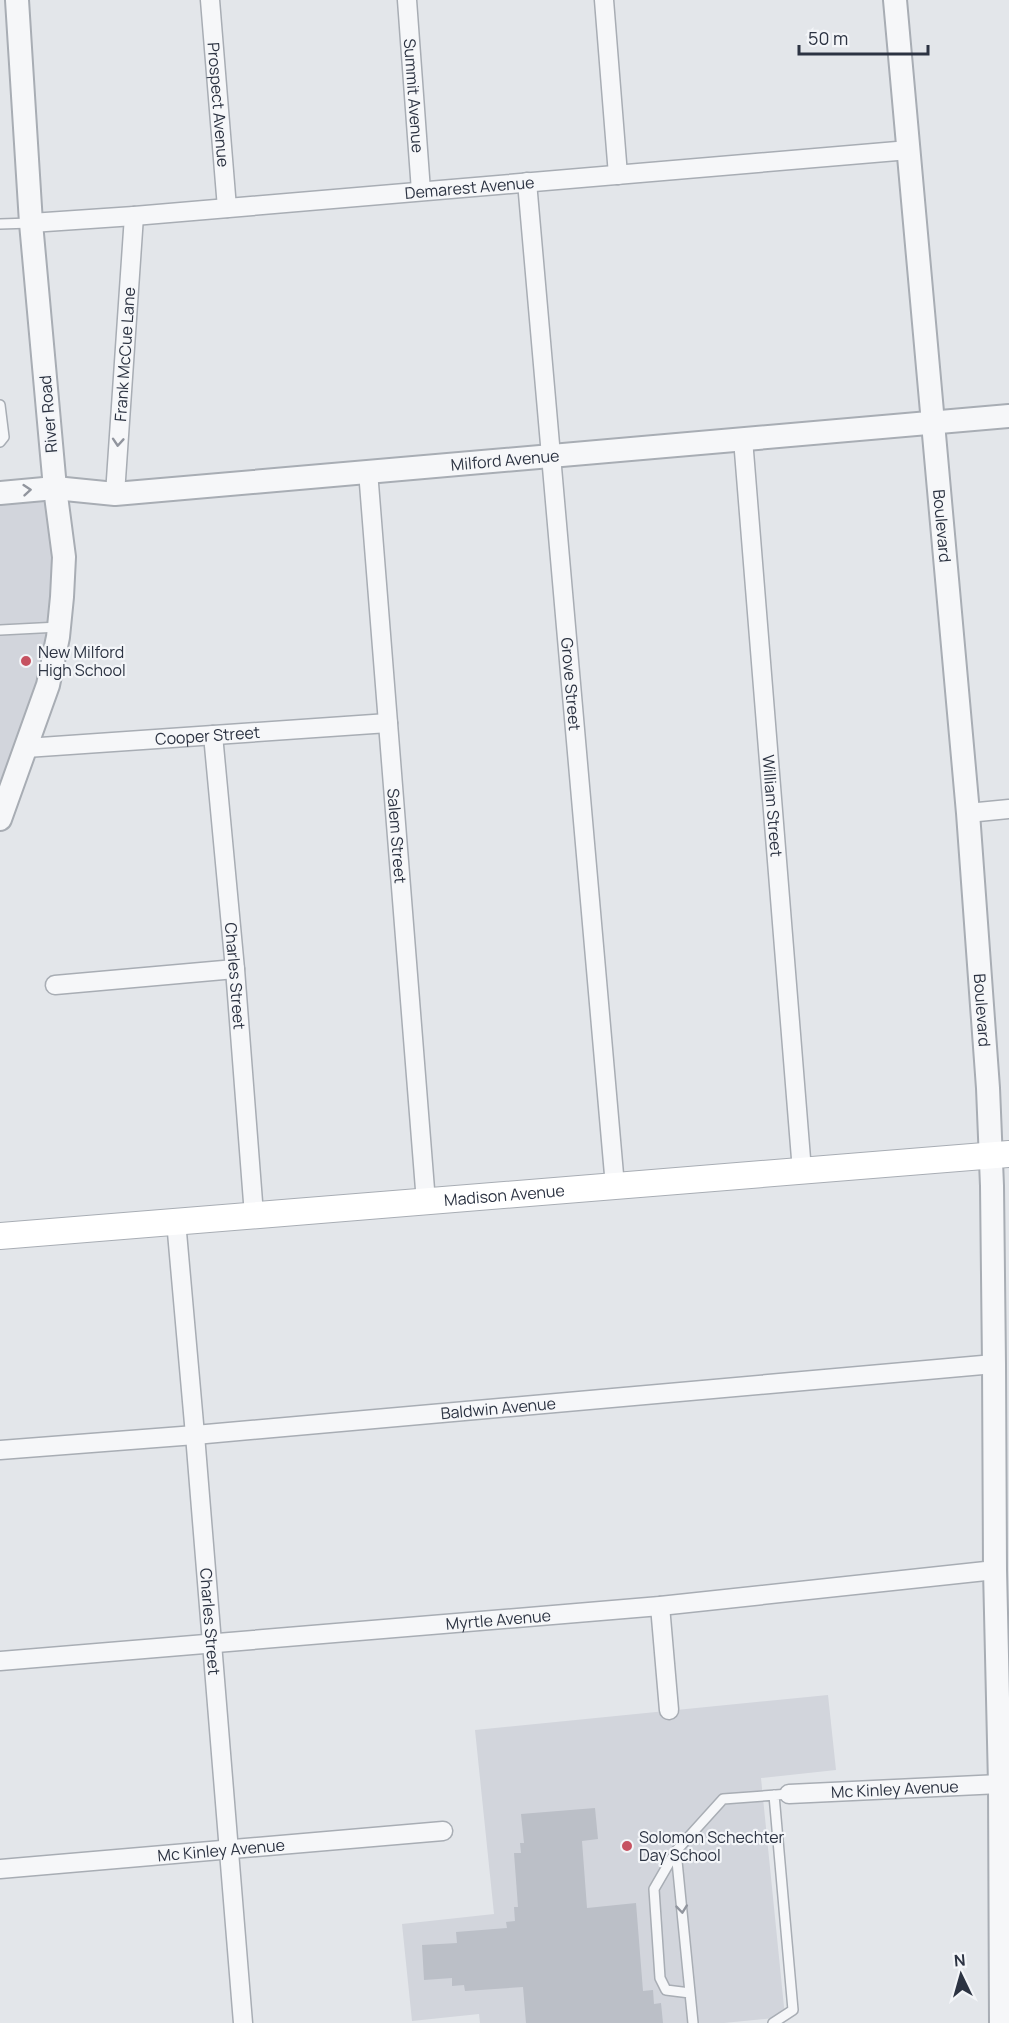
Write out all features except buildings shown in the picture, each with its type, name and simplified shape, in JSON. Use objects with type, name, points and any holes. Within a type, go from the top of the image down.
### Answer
[{"type":"main road","name":"Madison Avenue","points":[[0,1236],[1000,1155]]},
{"type":"street","name":"River Road","points":[[0,819],[48,685],[59,627],[64,557],[55,488],[31,223],[18,0]]},
{"type":"street","name":"Prospect Avenue","points":[[210,0],[227,208]]},
{"type":"street","name":"Summit Avenue","points":[[407,0],[421,191]]},
{"type":"street","points":[[604,0],[618,175]]},
{"type":"street","name":"Boulevard","points":[[895,0],[968,813],[987,1077],[1000,1155],[994,1364],[995,1570],[1000,1784],[1004,1847],[1001,2023]]},
{"type":"street","name":"Demarest Avenue","points":[[31,223],[909,150]]},
{"type":"street","name":"Grove Street","points":[[527,182],[615,1186]]},
{"type":"street","name":"Frank McCue Lane","points":[[115,494],[134,216]]},
{"type":"street","name":"Milford Avenue","points":[[0,493],[55,488],[115,494],[1009,416]]},
{"type":"street","name":"William Street","points":[[743,439],[802,1171]]},
{"type":"street","name":"Salem Street","points":[[368,471],[426,1202]]},
{"type":"street","name":"Cooper Street","points":[[26,748],[388,723]]},
{"type":"street","name":"Charles Street","points":[[213,735],[235,969],[254,1215]]},
{"type":"street","points":[[968,813],[1009,809]]},
{"type":"street","points":[[55,985],[235,969]]},
{"type":"street","name":"Charles Street","points":[[176,1221],[243,2023]]},
{"type":"street","name":"Baldwin Avenue","points":[[0,1450],[195,1435],[994,1364]]},
{"type":"street","name":"Myrtle Avenue","points":[[0,1661],[660,1606],[995,1570]]},
{"type":"street","points":[[660,1606],[669,1710]]},
{"type":"street","name":"Mc Kinley Avenue","points":[[782,1794],[1000,1784]]},
{"type":"street","name":"Mc Kinley Avenue","points":[[0,1869],[443,1831]]},
{"type":"lane","points":[[0,224],[31,223]]},
{"type":"lane","points":[[0,405],[4,437],[0,442]]},
{"type":"lane","points":[[0,630],[59,627]]},
{"type":"lane","points":[[690,1993],[666,1990],[660,1978],[654,1889],[676,1851],[723,1799],[782,1794],[793,2010],[773,2023]]},
{"type":"lane","points":[[676,1851],[693,2023]]},
{"type":"shaded area","name":"New Milford High School","points":[[55,488],[62,597],[0,819],[0,493]]},
{"type":"shaded area","name":"Solomon Schechter Day School","points":[[828,1695],[836,1770],[761,1778],[785,2017],[724,2023],[480,2023],[479,2014],[412,2021],[402,1924],[494,1914],[475,1730]]},
{"type":"place","name":"New Milford High School","points":[[26,661]]},
{"type":"place","name":"Solomon Schechter Day School","points":[[627,1846]]}]
